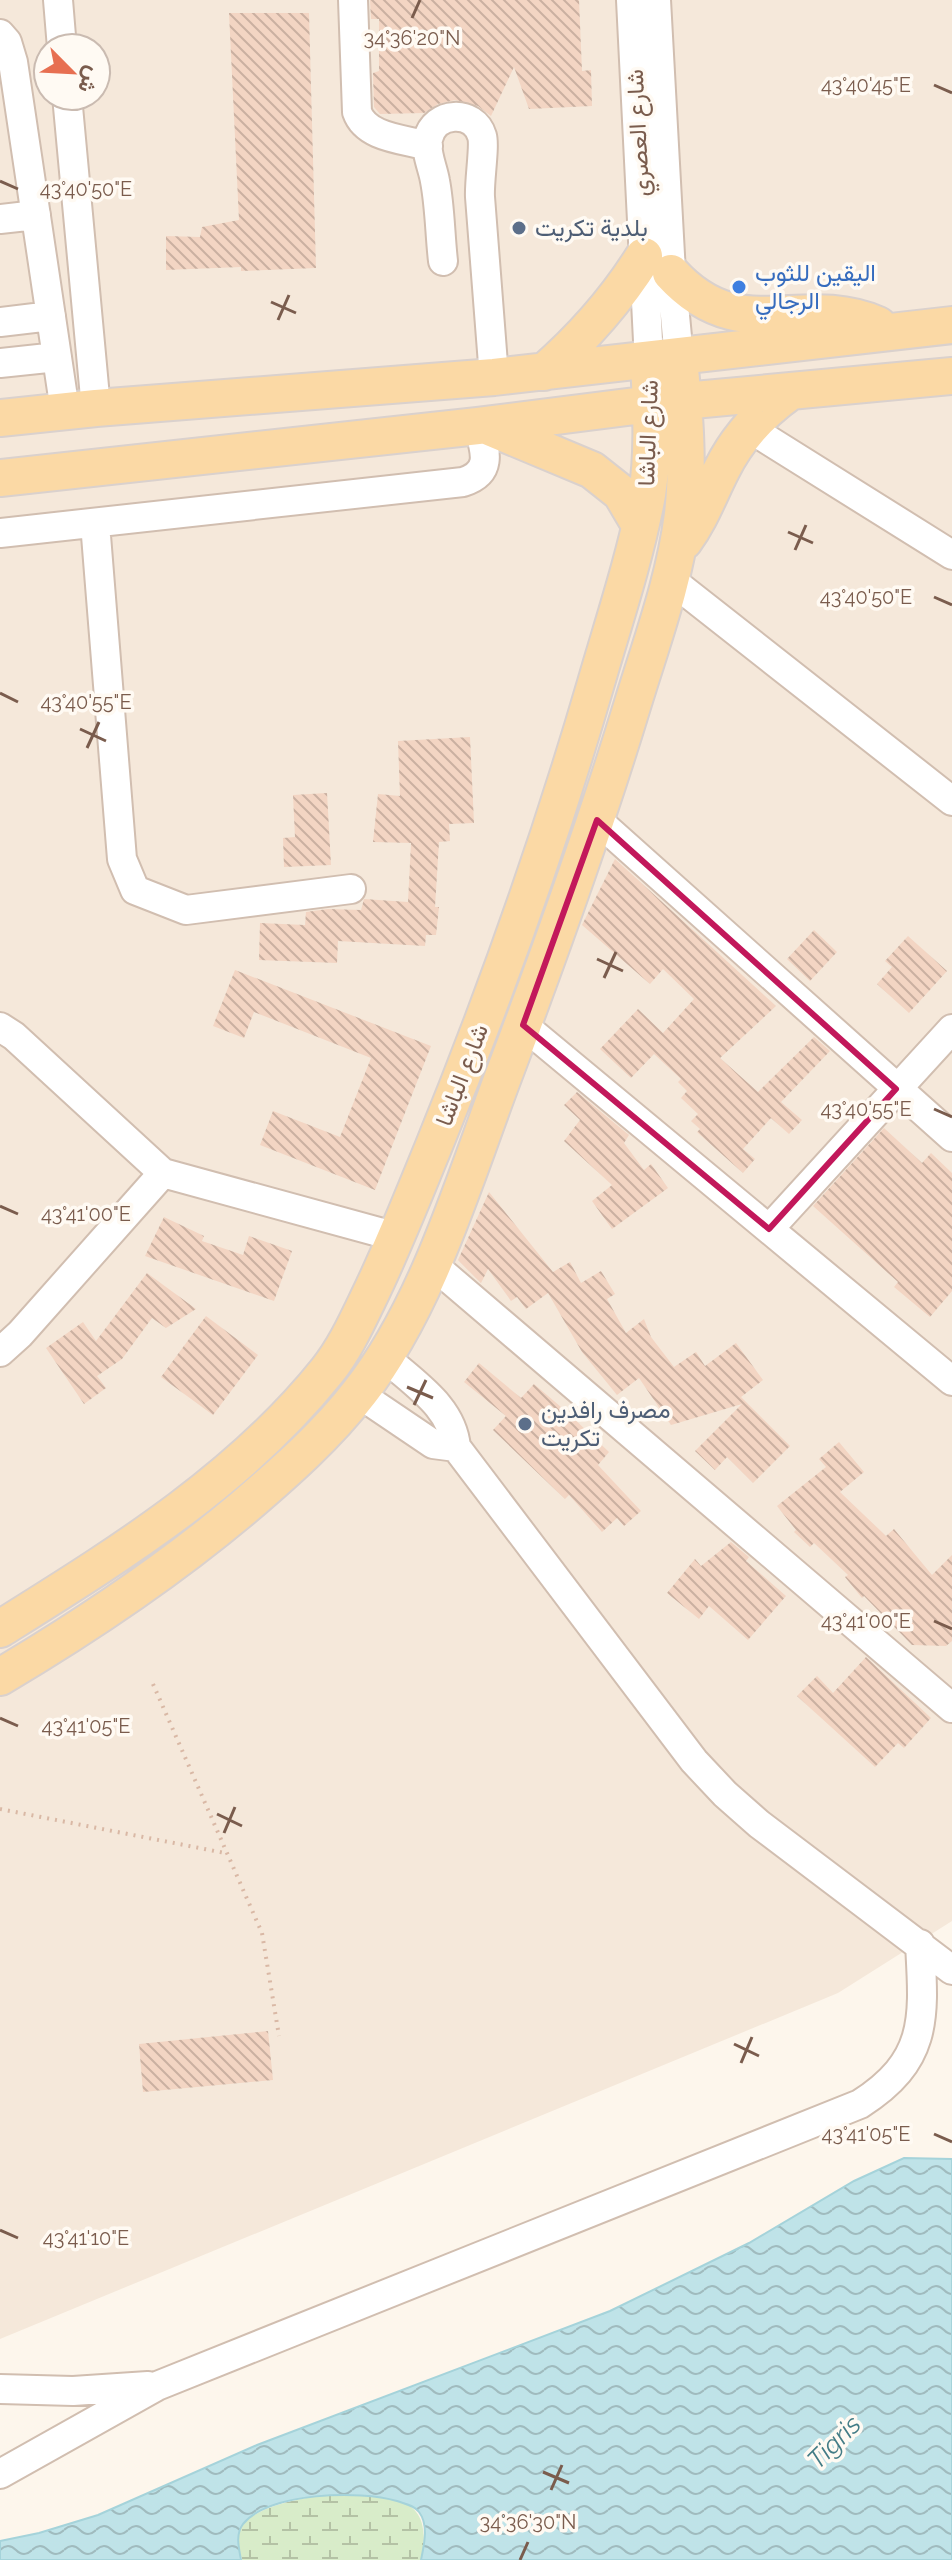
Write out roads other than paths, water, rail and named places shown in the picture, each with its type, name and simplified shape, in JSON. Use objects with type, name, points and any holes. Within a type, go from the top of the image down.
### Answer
[{"type":"main road","points":[[544,372],[590,330],[628,282],[657,265],[701,300],[739,314],[825,313],[849,316],[894,332]]},
{"type":"main road","points":[[0,418],[494,377],[952,325]]},
{"type":"main road","name":"شارع الباشا","points":[[0,1629],[169,1518],[227,1473],[330,1367],[352,1332],[397,1237],[520,920],[584,724],[640,525],[667,403],[664,359]]},
{"type":"main road","points":[[0,478],[667,403],[952,376]]},
{"type":"main road","points":[[674,566],[728,457],[749,428],[791,391]]},
{"type":"main road","points":[[0,1677],[83,1627],[150,1582],[203,1541],[304,1454],[359,1394],[386,1358],[432,1264],[523,1025],[597,820],[674,566],[686,477],[667,403]]},
{"type":"main road","points":[[481,426],[592,470],[621,493],[640,525]]},
{"type":"street","points":[[58,0],[61,32]]},
{"type":"street","points":[[353,0],[359,120],[369,130],[428,146]]},
{"type":"street","name":"شارع العصري","points":[[631,0],[664,359]]},
{"type":"street","name":"شارع العصري","points":[[656,0],[657,265]]},
{"type":"street","points":[[2,40],[13,62],[57,357],[80,410]]},
{"type":"street","points":[[68,112],[88,322],[80,410]]},
{"type":"street","points":[[443,261],[436,182],[428,138],[435,125],[456,116],[470,120],[483,139],[479,176],[494,377]]},
{"type":"street","points":[[0,219],[36,215]]},
{"type":"street","points":[[0,322],[88,322]]},
{"type":"street","points":[[0,363],[57,357]]},
{"type":"street","points":[[0,533],[463,482],[475,477],[484,466],[486,452],[481,426]]},
{"type":"street","points":[[749,428],[952,555]]},
{"type":"street","points":[[95,523],[122,859],[135,890],[186,910],[351,889]]},
{"type":"street","points":[[674,566],[952,801]]},
{"type":"street","points":[[597,820],[952,1137]]},
{"type":"street","points":[[523,1025],[952,1381]]},
{"type":"street","points":[[0,1027],[14,1036],[163,1173],[397,1237]]},
{"type":"street","points":[[769,1229],[952,1029]]},
{"type":"street","points":[[0,1352],[20,1334],[163,1173]]},
{"type":"street","points":[[432,1264],[952,1708]]},
{"type":"street","points":[[386,1358],[444,1411],[455,1434],[456,1447],[694,1761],[759,1824],[952,1970]]},
{"type":"street","points":[[359,1394],[433,1444],[456,1447]]},
{"type":"street","points":[[0,2474],[157,2386],[860,2104],[876,2094],[906,2062],[918,2034],[922,2023],[923,1999],[920,1944]]},
{"type":"street","points":[[0,2389],[73,2391],[157,2386]]},
{"type":"water","name":"Tigris","points":[[904,2158],[952,2159],[952,2560],[421,2560],[425,2529],[422,2517],[415,2508],[381,2498],[339,2495],[293,2500],[256,2513],[243,2524],[239,2533],[241,2560],[0,2560],[0,2541],[98,2515],[257,2445],[610,2311],[749,2243],[854,2181]]},
{"type":"place","name":"بلدية تكريت","points":[[519,228]]},
{"type":"place","name":"اليقين للثوب الرجالي","points":[[739,287]]},
{"type":"place","name":"مصرف رافدين تكريت","points":[[525,1424]]}]
